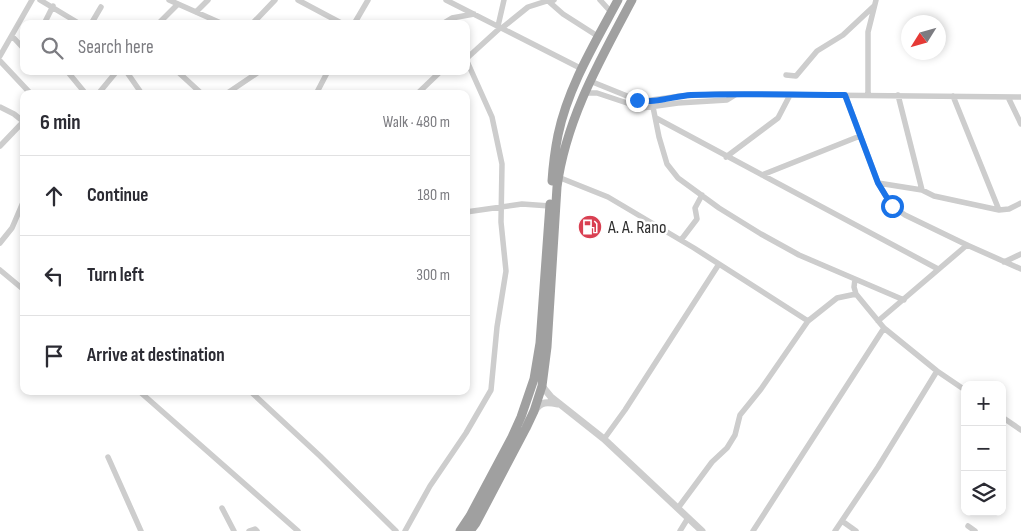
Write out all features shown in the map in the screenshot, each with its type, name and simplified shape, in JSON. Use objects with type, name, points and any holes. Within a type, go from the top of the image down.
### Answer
[{"type":"highway","points":[[460,531],[512,438],[522,417],[534,378],[543,305],[550,206],[558,134],[567,104],[582,69],[618,0]]},
{"type":"highway","points":[[470,531],[496,486],[534,411],[542,386],[547,347],[558,177],[567,139],[584,93],[632,0]]},
{"type":"street","points":[[21,20],[32,0]]},
{"type":"street","points":[[40,0],[74,20]]},
{"type":"street","points":[[169,0],[214,20]]},
{"type":"street","points":[[196,12],[208,0]]},
{"type":"street","points":[[256,20],[275,0]]},
{"type":"street","points":[[298,0],[336,20]]},
{"type":"street","points":[[356,20],[368,0]]},
{"type":"street","points":[[446,0],[454,2],[500,28],[582,69]]},
{"type":"street","points":[[500,28],[504,0]]},
{"type":"street","points":[[470,55],[500,28],[534,2],[550,0],[563,14],[598,37]]},
{"type":"street","points":[[600,0],[611,12]]},
{"type":"street","points":[[786,75],[796,76],[817,51],[843,35],[875,3]]},
{"type":"street","points":[[868,95],[868,32],[875,3]]},
{"type":"street","points":[[162,20],[178,4]]},
{"type":"street","points":[[46,20],[53,6]]},
{"type":"street","points":[[93,20],[100,7]]},
{"type":"street","points":[[449,20],[474,14]]},
{"type":"street","points":[[0,56],[20,22]]},
{"type":"street","points":[[12,36],[20,45]]},
{"type":"street","points":[[0,61],[27,90]]},
{"type":"street","points":[[405,531],[430,486],[466,433],[491,390],[497,327],[506,271],[501,207],[502,164],[492,117],[470,68]]},
{"type":"street","points":[[70,75],[83,90]]},
{"type":"street","points":[[101,90],[112,75]]},
{"type":"street","points":[[129,75],[139,90]]},
{"type":"street","points":[[181,75],[197,90]]},
{"type":"street","points":[[232,90],[254,75]]},
{"type":"street","points":[[318,90],[324,75]]},
{"type":"street","points":[[421,90],[437,75]]},
{"type":"street","points":[[590,80],[644,101],[682,96],[735,95],[1021,97]]},
{"type":"street","points":[[584,93],[597,93],[638,107],[728,100],[735,95]]},
{"type":"street","points":[[726,156],[778,118],[790,95]]},
{"type":"street","points":[[845,95],[878,183],[889,202],[896,209],[967,245],[1021,269]]},
{"type":"street","points":[[898,95],[922,190]]},
{"type":"street","points":[[953,96],[999,210]]},
{"type":"street","points":[[1008,97],[1021,124]]},
{"type":"street","points":[[0,107],[20,119]]},
{"type":"street","points":[[653,107],[667,164],[678,178],[760,234],[799,255],[904,300]]},
{"type":"street","points":[[656,118],[938,269]]},
{"type":"street","points":[[0,146],[20,126]]},
{"type":"street","points":[[762,175],[860,136]]},
{"type":"street","points":[[558,177],[608,197],[681,240],[808,321]]},
{"type":"street","points":[[878,183],[922,190],[934,196],[999,210],[1009,209],[1021,203]]},
{"type":"street","points":[[681,240],[697,219],[695,208],[702,195]]},
{"type":"street","points":[[470,211],[522,204],[550,206]]},
{"type":"street","points":[[0,243],[12,228],[20,208]]},
{"type":"street","points":[[16,216],[20,218]]},
{"type":"street","points":[[878,321],[967,245]]},
{"type":"street","points":[[1004,262],[1021,254]]},
{"type":"street","points":[[604,439],[625,410],[719,264]]},
{"type":"street","points":[[0,270],[20,287]]},
{"type":"street","points":[[855,279],[854,287],[856,294],[884,328],[961,387]]},
{"type":"street","points":[[678,508],[712,462],[726,448],[735,435],[740,415],[761,389],[808,321],[837,298],[856,294]]},
{"type":"street","points":[[753,531],[884,328]]},
{"type":"street","points":[[835,531],[878,467],[938,371]]},
{"type":"street","points":[[542,386],[551,397],[604,439],[702,531]]},
{"type":"street","points":[[144,395],[298,531]]},
{"type":"street","points":[[254,395],[396,531]]},
{"type":"street","points":[[534,411],[537,406],[544,403],[561,404]]},
{"type":"street","points":[[1006,420],[1021,430]]},
{"type":"street","points":[[108,457],[141,531]]},
{"type":"street","points":[[222,508],[234,531]]},
{"type":"street","points":[[680,531],[688,518]]},
{"type":"street","points":[[842,521],[856,531]]},
{"type":"street","points":[[968,526],[975,531]]},
{"type":"street","points":[[249,531],[255,529],[256,531]]},
{"type":"place","name":"A. A. Rano","points":[[590,227]]},
{"type":"route","points":[[637,100],[644,101],[720,94],[845,95],[878,183],[892,206]]}]
